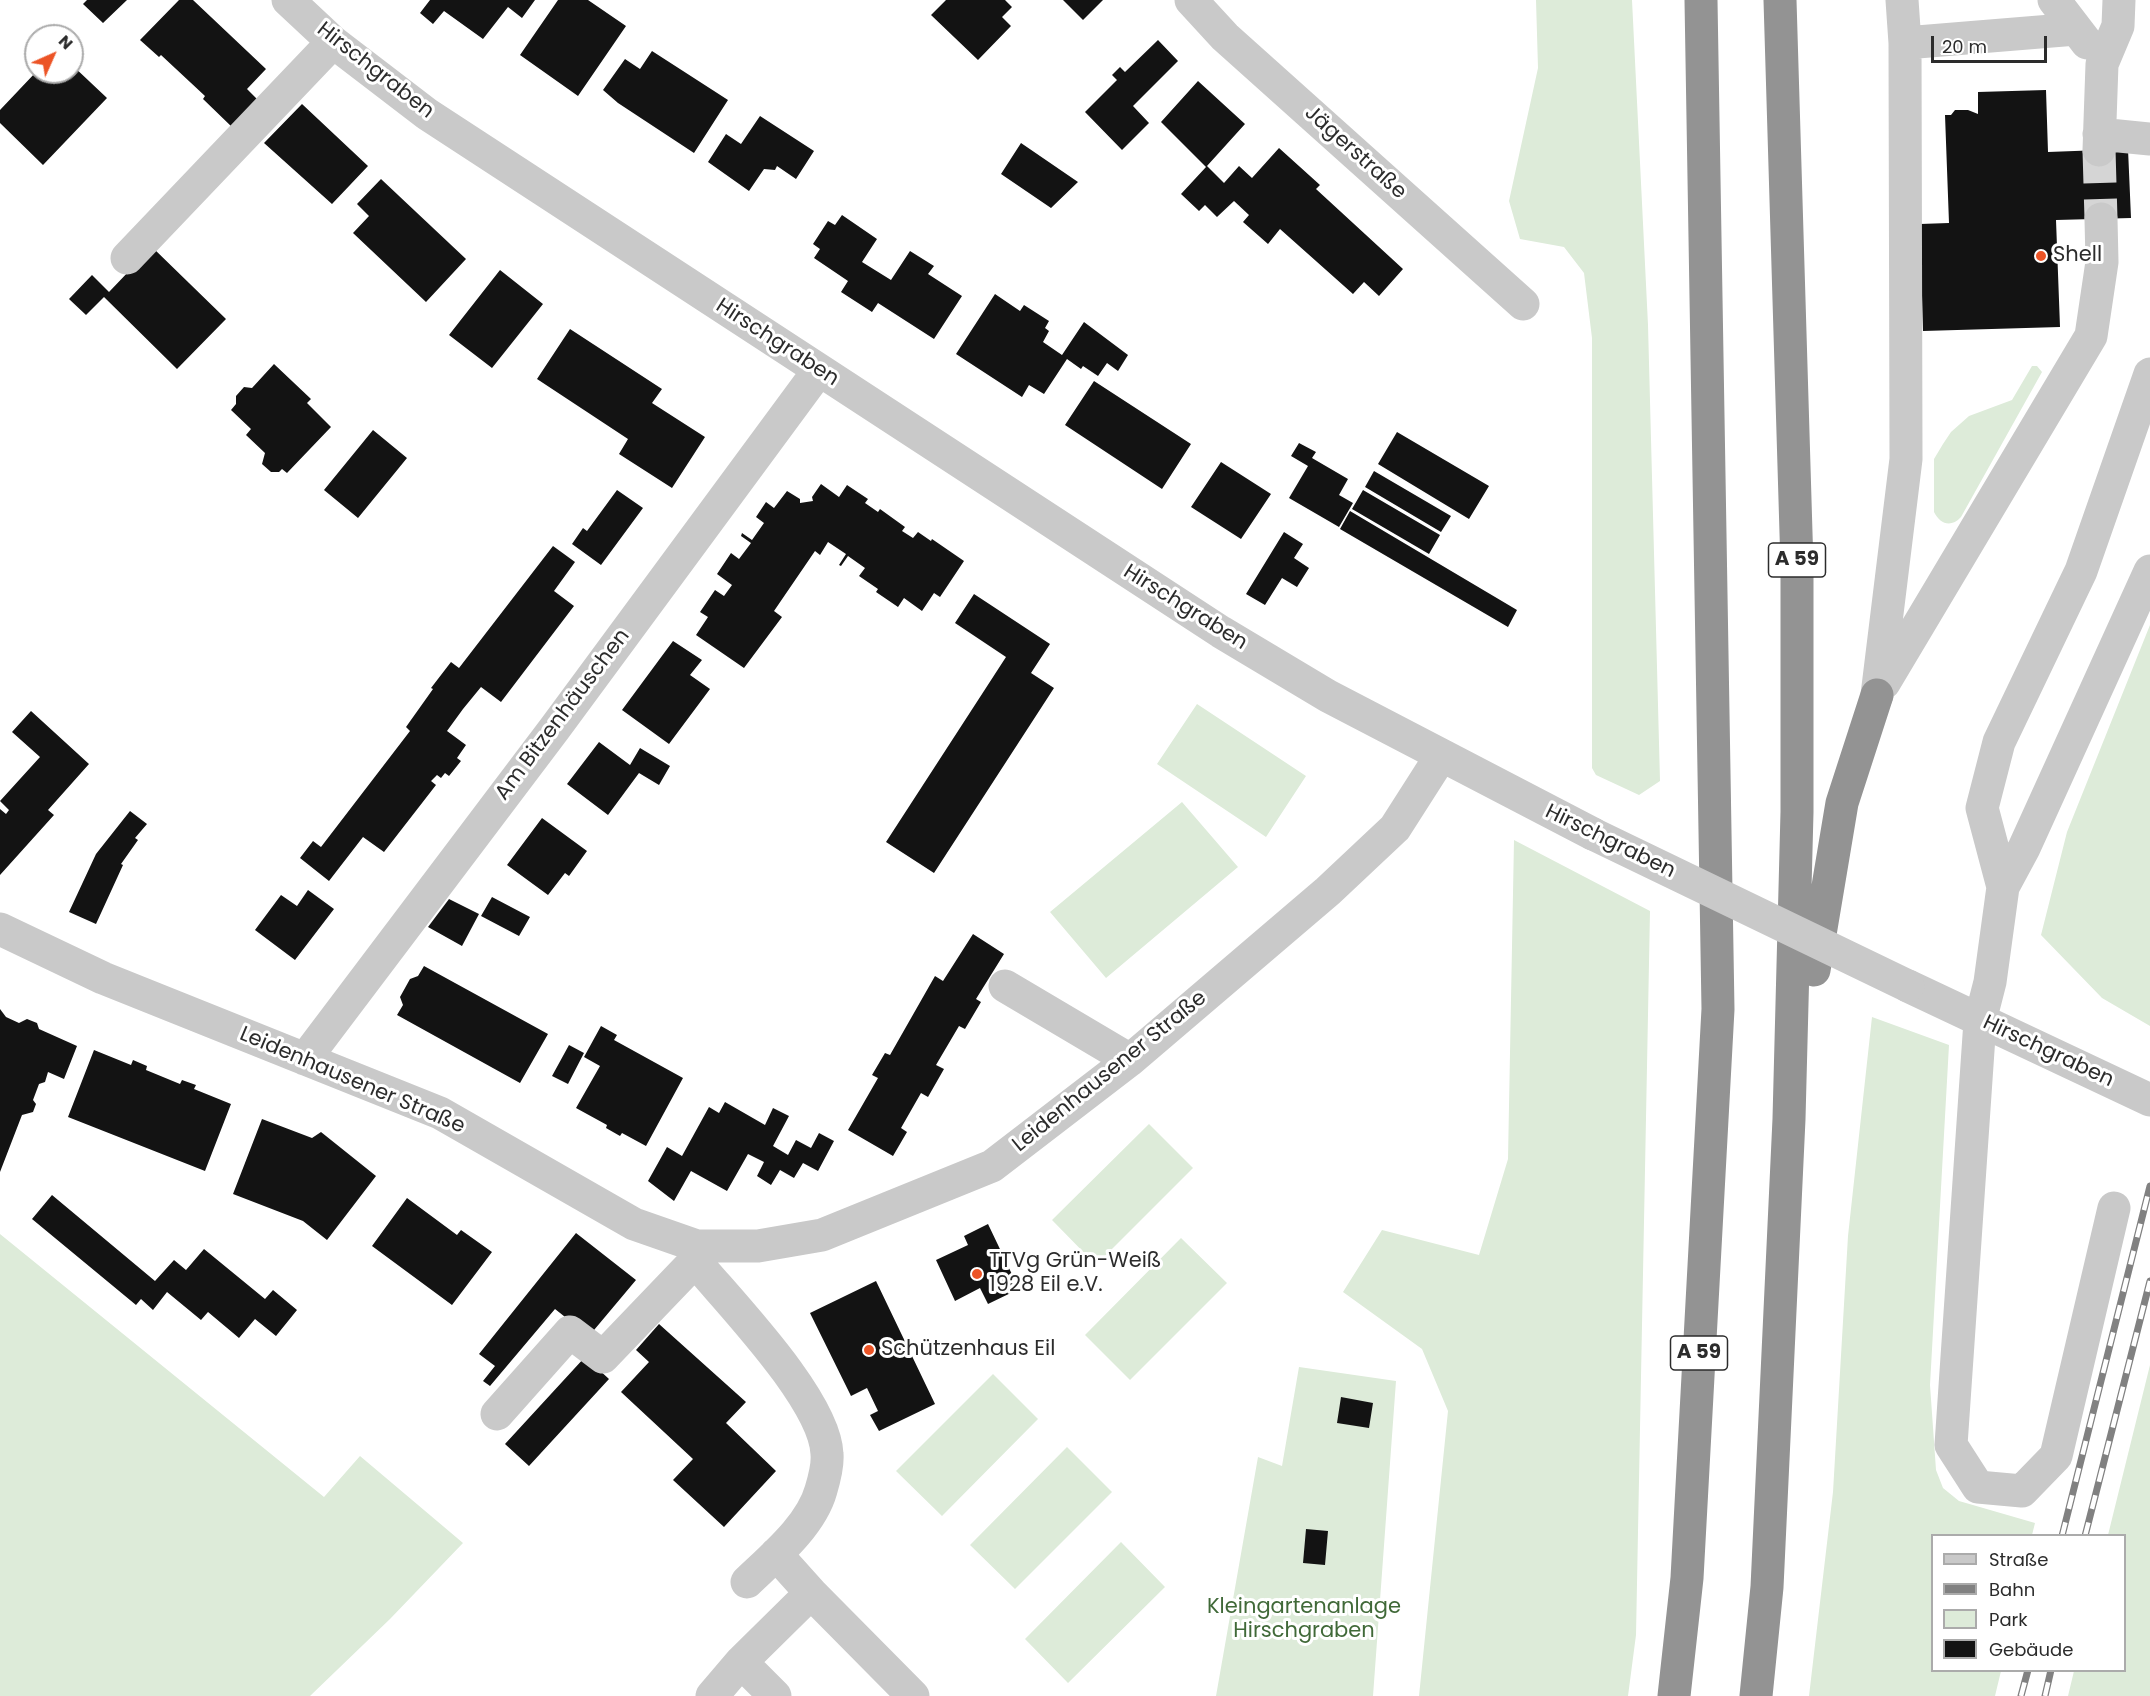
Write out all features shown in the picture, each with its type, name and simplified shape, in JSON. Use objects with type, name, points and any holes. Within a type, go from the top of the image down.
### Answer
[{"type":"highway","name":"A 59","points":[[1694,0],[1701,41]]},
{"type":"highway","name":"A 59","points":[[1674,1696],[1687,1578],[1718,1009],[1701,0]]},
{"type":"highway","name":"A 59","points":[[1756,1696],[1767,1587],[1789,1119],[1797,812],[1797,566],[1780,0]]},
{"type":"highway","name":"A 59","points":[[1789,1119],[1842,803],[1877,695]]},
{"type":"street","name":"Hirschgraben","points":[[288,0],[333,42],[427,114],[1221,632],[1328,696],[1593,834],[1980,1021],[2150,1100]]},
{"type":"street","name":"Jägerstraße","points":[[1191,0],[1225,37],[1523,303]]},
{"type":"street","points":[[1877,695],[1906,459],[1905,43],[1902,0]]},
{"type":"street","points":[[2054,0],[2102,64]]},
{"type":"street","points":[[2119,0],[2118,26],[2102,64],[2099,142],[2150,139]]},
{"type":"street","points":[[1905,43],[2076,29]]},
{"type":"street","points":[[127,258],[333,42]]},
{"type":"street","points":[[1877,695],[2091,336],[2102,262],[2101,219]]},
{"type":"street","name":"Am Bitzenhäuschen","points":[[305,1059],[555,728],[819,370]]},
{"type":"street","points":[[2003,887],[1982,808],[1999,742],[2080,571],[2150,374]]},
{"type":"street","points":[[2114,1208],[2056,1456],[2022,1491],[1978,1487],[1951,1445],[1980,1021],[1990,982],[2003,887],[2025,848],[2035,820],[2150,571]]},
{"type":"street","name":"Leidenhausener Straße","points":[[0,929],[103,978],[440,1113],[634,1224],[696,1253],[758,1246],[822,1235],[992,1166],[1130,1060],[1328,891],[1395,828],[1441,756]]},
{"type":"street","points":[[1005,986],[1130,1060]]},
{"type":"street","points":[[497,1414],[570,1332],[603,1357],[696,1253],[796,1381],[820,1428],[827,1454],[821,1492],[804,1520],[776,1554],[747,1582]]},
{"type":"street","points":[[776,1554],[811,1593],[913,1696]]},
{"type":"street","points":[[712,1696],[741,1662],[811,1593]]},
{"type":"street","points":[[741,1662],[776,1696]]},
{"type":"green space","points":[[1536,0],[1632,0],[1648,325],[1660,781],[1639,795],[1596,775],[1592,768],[1592,338],[1584,273],[1564,247],[1520,239],[1509,201],[1538,68]]},
{"type":"green space","points":[[2032,366],[2037,366],[2042,372],[1961,517],[1953,523],[1943,522],[1934,512],[1934,459],[1951,432],[1969,416],[2012,400]]},
{"type":"green space","points":[[2150,625],[2150,1026],[2102,998],[2041,935],[2067,832]]},
{"type":"green space","points":[[1197,704],[1306,776],[1266,837],[1157,764]]},
{"type":"green space","points":[[1182,802],[1238,867],[1106,978],[1050,912]]},
{"type":"green space","points":[[1514,840],[1650,911],[1636,1635],[1628,1696],[1419,1696],[1448,1411],[1422,1349],[1343,1292],[1382,1230],[1479,1255],[1508,1159]]},
{"type":"green space","points":[[1872,1017],[1949,1045],[1930,1385],[1936,1470],[1943,1488],[1959,1501],[2035,1523],[2032,1534],[1931,1534],[1931,1672],[2001,1672],[1995,1696],[1809,1696],[1833,1492],[1848,1236]]},
{"type":"green space","points":[[1149,1124],[1193,1168],[1096,1265],[1052,1220]]},
{"type":"green space","points":[[0,1234],[324,1497],[360,1456],[463,1543],[390,1619],[310,1696],[0,1696]]},
{"type":"green space","points":[[1181,1238],[1227,1283],[1130,1380],[1085,1335]]},
{"type":"green space","points":[[2150,1365],[2150,1696],[2068,1696],[2074,1672],[2126,1672],[2126,1534],[2108,1534]]},
{"type":"green space","name":"Kleingartenanlage Hirschgraben","points":[[1299,1367],[1396,1381],[1373,1696],[1216,1696],[1258,1457],[1282,1466]]},
{"type":"green space","points":[[993,1374],[1038,1419],[942,1516],[896,1471]]},
{"type":"green space","points":[[1067,1447],[1112,1492],[1015,1589],[970,1545]]},
{"type":"green space","points":[[1121,1542],[1165,1587],[1068,1683],[1025,1639]]},
{"type":"building","points":[[87,0],[127,0],[103,23],[83,4]]},
{"type":"building","points":[[179,0],[193,0],[266,69],[247,89],[259,101],[233,128],[203,99],[205,96],[161,55],[159,57],[140,40]]},
{"type":"building","points":[[430,0],[535,0],[522,18],[508,7],[483,39],[444,11],[433,24],[420,13]]},
{"type":"building","points":[[558,0],[588,0],[626,26],[578,96],[520,55]]},
{"type":"building","points":[[946,0],[1005,0],[1012,7],[1002,17],[1011,26],[978,60],[931,15]]},
{"type":"building","points":[[1063,0],[1103,0],[1083,20]]},
{"type":"building","points":[[1158,40],[1178,61],[1133,106],[1149,123],[1122,150],[1085,112],[1117,80],[1112,75],[1120,67],[1125,72]]},
{"type":"building","points":[[652,51],[728,100],[694,153],[618,103],[603,90],[625,59],[640,69]]},
{"type":"building","points":[[84,76],[107,98],[43,165],[0,123],[0,110],[25,84],[84,84]]},
{"type":"building","points":[[1198,81],[1245,124],[1207,166],[1224,183],[1239,166],[1252,178],[1279,148],[1320,185],[1316,189],[1403,269],[1379,296],[1364,282],[1353,294],[1280,229],[1268,244],[1243,222],[1249,215],[1234,201],[1217,217],[1205,205],[1199,211],[1181,194],[1206,167],[1161,122]]},
{"type":"building","points":[[2046,90],[2048,152],[2128,149],[2131,218],[2056,220],[2060,327],[1923,331],[1920,224],[1949,223],[1945,115],[1951,115],[1955,110],[1968,110],[1978,114],[1978,92]]},
{"type":"building","points":[[302,104],[368,166],[332,204],[264,143]]},
{"type":"building","points":[[760,116],[814,151],[796,179],[777,166],[775,170],[764,169],[749,191],[708,162],[726,134],[741,144]]},
{"type":"building","points":[[1021,143],[1078,182],[1051,208],[1001,174]]},
{"type":"building","points":[[381,179],[466,259],[426,302],[353,233],[369,216],[357,204]]},
{"type":"building","points":[[842,215],[877,239],[862,262],[891,280],[910,251],[934,266],[928,274],[962,296],[934,339],[878,303],[872,312],[841,292],[848,281],[814,258],[820,249],[813,244],[828,221],[835,225]]},
{"type":"building","points":[[152,247],[226,319],[177,369],[104,297],[86,315],[69,299],[92,275],[109,292]]},
{"type":"building","points":[[500,270],[543,304],[492,368],[449,335]]},
{"type":"building","points":[[995,294],[1020,311],[1024,305],[1049,321],[1045,328],[1049,331],[1043,342],[1062,355],[1084,322],[1128,355],[1118,371],[1107,363],[1098,376],[1083,366],[1081,369],[1067,359],[1044,394],[1029,385],[1022,397],[956,354]]},
{"type":"building","points":[[570,329],[662,389],[652,403],[705,437],[672,488],[619,454],[628,439],[537,379]]},
{"type":"building","points":[[274,364],[311,399],[307,403],[331,427],[287,473],[282,469],[279,472],[271,472],[262,464],[265,453],[246,435],[251,429],[231,410],[236,404],[236,396],[244,387],[252,388]]},
{"type":"building","points":[[1094,381],[1191,444],[1162,489],[1065,425]]},
{"type":"building","points":[[373,430],[407,458],[358,518],[324,490]]},
{"type":"building","points":[[1397,432],[1489,486],[1469,519],[1378,464]]},
{"type":"building","points":[[1299,443],[1316,452],[1312,458],[1348,479],[1339,495],[1353,503],[1339,527],[1289,498],[1308,466],[1291,456]]},
{"type":"building","points":[[1221,462],[1271,494],[1241,539],[1191,507]]},
{"type":"building","points":[[1374,471],[1451,516],[1441,532],[1365,487]]},
{"type":"building","points":[[821,484],[839,497],[847,485],[868,499],[865,503],[878,512],[880,509],[905,527],[902,531],[913,538],[918,532],[964,561],[940,597],[934,593],[922,611],[904,598],[898,607],[876,592],[878,589],[859,576],[865,568],[848,556],[841,566],[839,565],[846,554],[828,542],[820,555],[815,551],[774,611],[782,617],[744,668],[696,635],[708,617],[700,612],[715,590],[724,596],[732,585],[717,574],[731,553],[739,559],[751,543],[741,536],[742,533],[752,540],[764,523],[756,517],[766,502],[774,508],[787,491],[800,499],[800,503],[813,501],[812,497]]},
{"type":"building","points":[[617,490],[643,508],[601,565],[572,544],[583,528],[587,531]]},
{"type":"building","points":[[1363,490],[1440,535],[1429,554],[1352,509]]},
{"type":"building","points":[[1350,511],[1517,610],[1508,627],[1340,529]]},
{"type":"building","points":[[1284,532],[1303,544],[1294,558],[1309,568],[1297,587],[1282,578],[1265,605],[1246,594]]},
{"type":"building","points":[[553,546],[575,562],[554,591],[574,606],[501,702],[481,687],[463,709],[447,731],[466,745],[457,758],[461,761],[449,776],[445,773],[441,778],[437,775],[431,781],[436,785],[384,852],[363,837],[329,881],[300,858],[313,841],[321,847],[410,731],[406,727],[451,662],[459,668]]},
{"type":"building","points":[[974,594],[1050,644],[1031,673],[1054,688],[934,873],[886,842],[1006,657],[955,623]]},
{"type":"building","points":[[673,641],[702,660],[690,675],[710,689],[669,744],[622,710]]},
{"type":"building","points":[[31,711],[89,764],[48,810],[54,815],[0,875],[0,809],[6,814],[9,810],[0,801],[40,757],[12,732]]},
{"type":"building","points":[[599,742],[630,765],[640,748],[670,766],[659,785],[639,773],[608,815],[567,784]]},
{"type":"building","points":[[130,811],[147,824],[135,838],[138,840],[121,864],[123,865],[96,924],[69,912],[96,854]]},
{"type":"building","points":[[542,818],[587,851],[569,876],[565,873],[548,895],[507,865]]},
{"type":"building","points":[[308,890],[334,909],[295,960],[255,930],[281,895],[297,906]]},
{"type":"building","points":[[492,897],[530,917],[519,936],[481,916]]},
{"type":"building","points":[[449,899],[479,914],[462,946],[428,927]]},
{"type":"building","points":[[973,934],[1004,954],[976,999],[981,1002],[965,1029],[959,1026],[936,1065],[944,1069],[928,1097],[921,1093],[901,1128],[907,1132],[893,1156],[848,1130],[878,1078],[872,1075],[885,1053],[890,1055],[935,976],[943,981]]},
{"type":"building","points":[[424,966],[548,1034],[520,1083],[397,1015],[403,1005],[400,997],[410,979],[418,976]]},
{"type":"building","points":[[0,1009],[6,1017],[19,1023],[27,1019],[37,1023],[39,1029],[77,1046],[64,1079],[48,1072],[45,1082],[39,1084],[33,1100],[36,1104],[33,1112],[22,1115],[0,1172]]},
{"type":"building","points":[[601,1026],[617,1035],[614,1040],[683,1078],[646,1146],[622,1133],[620,1136],[606,1128],[607,1125],[576,1108],[600,1066],[584,1057]]},
{"type":"building","points":[[569,1045],[584,1053],[568,1084],[552,1076]]},
{"type":"building","points":[[94,1050],[131,1065],[133,1060],[147,1066],[146,1070],[180,1084],[182,1080],[196,1085],[194,1089],[231,1104],[205,1171],[68,1117]]},
{"type":"building","points":[[725,1102],[765,1125],[773,1108],[789,1116],[773,1146],[788,1155],[796,1140],[811,1148],[819,1133],[834,1141],[818,1171],[803,1163],[794,1178],[780,1170],[771,1185],[757,1176],[764,1162],[748,1154],[727,1191],[691,1171],[674,1201],[648,1181],[667,1147],[682,1156],[709,1107],[719,1113]]},
{"type":"building","points":[[262,1119],[312,1138],[321,1132],[376,1176],[327,1240],[303,1221],[233,1194]]},
{"type":"building","points":[[52,1195],[155,1281],[174,1260],[186,1270],[204,1249],[265,1299],[273,1290],[297,1310],[276,1336],[255,1319],[239,1338],[208,1312],[201,1320],[167,1292],[153,1310],[141,1299],[136,1305],[32,1219]]},
{"type":"building","points":[[407,1198],[457,1235],[461,1230],[492,1252],[452,1305],[372,1246]]},
{"type":"building","name":"TTVg Grün-Weiß 1928 Eil e.V.","points":[[988,1224],[1019,1289],[988,1304],[980,1288],[955,1301],[936,1260],[968,1245],[964,1236]]},
{"type":"building","points":[[576,1233],[636,1280],[589,1336],[555,1309],[490,1386],[483,1381],[495,1366],[479,1354]]},
{"type":"building","name":"Schützenhaus Eil","points":[[876,1281],[935,1404],[879,1431],[870,1415],[878,1411],[867,1388],[851,1396],[810,1313]]},
{"type":"building","points":[[659,1324],[746,1402],[726,1423],[776,1471],[724,1527],[673,1480],[693,1459],[621,1392],[649,1362],[636,1350]]},
{"type":"building","points":[[585,1357],[609,1379],[529,1466],[505,1444]]},
{"type":"building","points":[[1341,1397],[1373,1403],[1369,1428],[1337,1423]]},
{"type":"building","points":[[1306,1529],[1328,1531],[1325,1565],[1303,1563]]},
{"type":"tunnel","points":[[2099,150],[2101,219]]},
{"type":"railway","points":[[2063,1534],[2150,1186]]},
{"type":"railway","points":[[2086,1534],[2150,1281]]},
{"type":"railway","points":[[2021,1696],[2027,1672]]},
{"type":"railway","points":[[2045,1696],[2051,1672]]},
{"type":"place","name":"Shell","points":[[2041,256]]},
{"type":"place","name":"TTVg Grün-Weiß 1928 Eil e.V.","points":[[977,1274]]},
{"type":"place","name":"Schützenhaus Eil","points":[[869,1350]]}]
